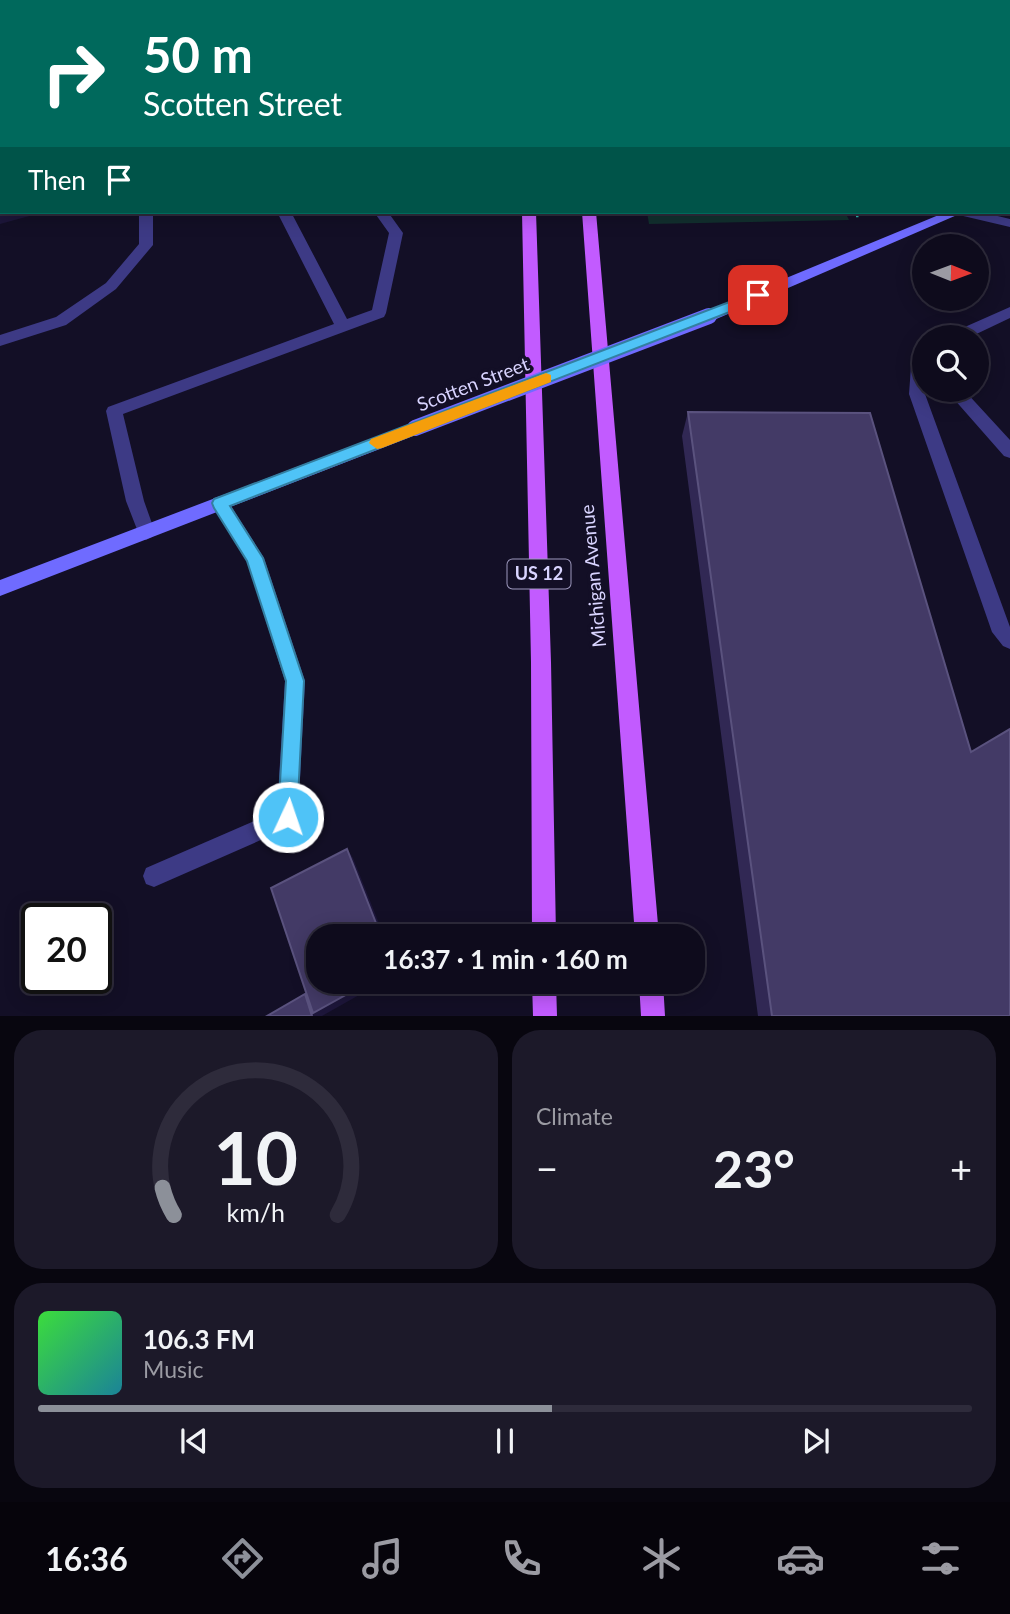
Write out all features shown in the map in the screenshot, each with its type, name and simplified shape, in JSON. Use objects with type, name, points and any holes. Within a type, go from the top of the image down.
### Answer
[{"type":"main road","name":"US 12","points":[[529,214],[541,662],[544,924]]},
{"type":"main road","name":"Michigan Avenue","points":[[589,214],[646,924]]},
{"type":"main road","points":[[544,994],[545,1016]]},
{"type":"main road","points":[[652,994],[653,1016]]},
{"type":"street","name":"Scotten Street","points":[[0,588],[709,316],[952,214]]},
{"type":"lane","points":[[0,341],[61,321],[111,285],[146,245],[146,214]]},
{"type":"lane","points":[[285,214],[343,326]]},
{"type":"lane","points":[[146,532],[135,501],[114,411],[379,313],[396,233],[382,214]]},
{"type":"lane","points":[[972,214],[1010,223]]},
{"type":"lane","points":[[982,325],[1010,312]]},
{"type":"lane","points":[[920,402],[1002,632],[1010,640]]},
{"type":"lane","points":[[965,402],[1010,451]]},
{"type":"lane","points":[[154,876],[288,817],[295,681],[255,558],[220,503]]},
{"type":"green space","points":[[647,214],[846,214],[849,220],[649,224]]},
{"type":"building","points":[[688,412],[870,413],[971,752],[1010,729],[1010,1016],[772,1016]]},
{"type":"building","points":[[347,849],[376,924],[306,924],[306,992],[271,888]]},
{"type":"building","points":[[305,994],[312,1016],[267,1016]]},
{"type":"building","points":[[307,994],[347,994],[313,1013]]},
{"type":"slow traffic","points":[[377,443],[546,378]]},
{"type":"route","points":[[288,817],[295,681],[255,558],[220,503],[758,295]]}]
